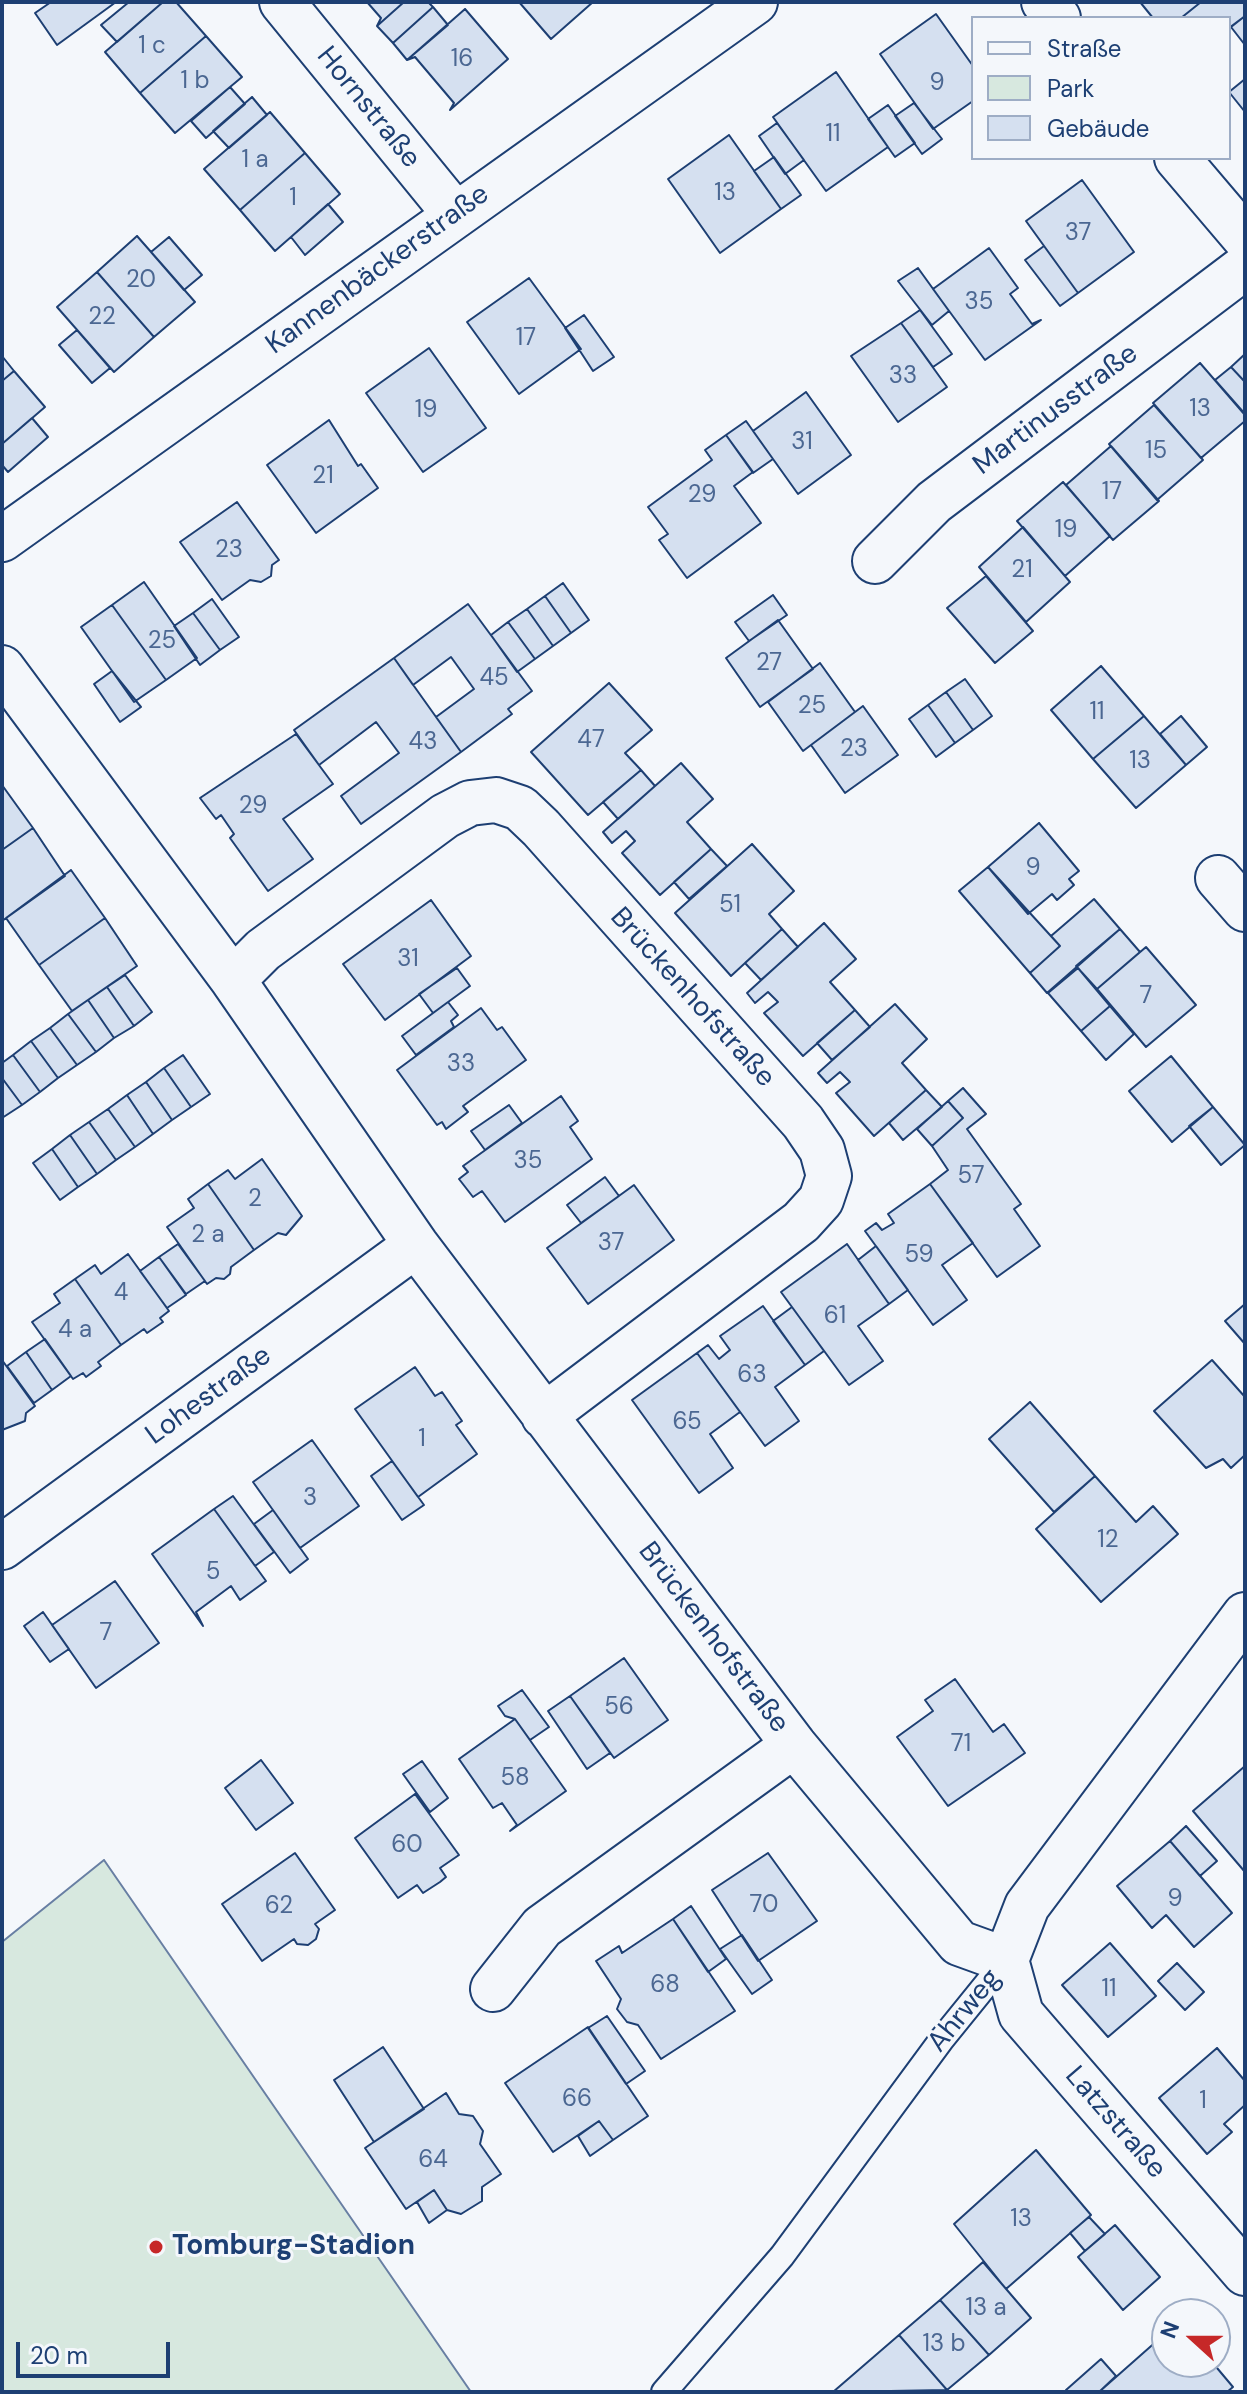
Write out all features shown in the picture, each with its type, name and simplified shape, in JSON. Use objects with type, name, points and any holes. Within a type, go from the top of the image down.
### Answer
[{"type":"street","name":"Hornstraße","points":[[282,2],[455,214]]},
{"type":"street","name":"Kannenbäckerstraße","points":[[2,539],[755,2]]},
{"type":"street","points":[[1179,160],[1245,238]]},
{"type":"street","name":"Martinusstraße","points":[[875,561],[934,502],[1245,267]]},
{"type":"street","name":"Brückenhofstraße","points":[[2,668],[233,980],[416,1245],[794,1745],[959,1943],[1006,1960]]},
{"type":"street","name":"Brückenhofstraße","points":[[233,980],[263,950],[445,816],[470,803],[496,800],[520,808],[541,828],[803,1122],[822,1150],[829,1176],[821,1200],[801,1222],[544,1416]]},
{"type":"street","name":"Lohestraße","points":[[2,1547],[416,1245]]},
{"type":"street","name":"Ahrweg","points":[[1006,1960],[1027,1906],[1245,1615]]},
{"type":"street","name":"Brückenhofstraße","points":[[493,1989],[542,1927],[794,1745]]},
{"type":"street","name":"Latzstraße","points":[[1006,1960],[1021,2014],[1245,2273]]},
{"type":"lane","name":"Ahrweg","points":[[664,2392],[782,2256],[942,2039],[1006,1960]]},
{"type":"green space","name":"Tomburg-Stadion","points":[[104,1860],[471,2392],[2,2392],[2,1942]]},
{"type":"building","points":[[51,2],[116,2],[57,45],[35,13]]},
{"type":"building","points":[[129,2],[163,2],[117,42],[101,25]]},
{"type":"building","points":[[163,2],[176,2],[206,36],[140,93],[105,52]]},
{"type":"building","points":[[367,2],[404,2],[377,26],[381,18]]},
{"type":"building","points":[[404,2],[428,2],[433,7],[393,43],[377,26]]},
{"type":"building","points":[[519,2],[593,2],[551,39]]},
{"type":"building","points":[[1140,2],[1201,2],[1184,16],[1151,16]]},
{"type":"building","points":[[1201,2],[1245,2],[1245,16],[1231,26],[1231,16],[1184,16]]},
{"type":"building","points":[[433,7],[448,25],[407,60],[393,43]]},
{"type":"building","points":[[465,9],[508,59],[450,110],[454,103],[415,57],[407,60]]},
{"type":"building","points":[[936,14],[971,63],[971,102],[933,129],[880,54]]},
{"type":"building","points":[[1245,16],[1245,45],[1231,27]]},
{"type":"building","points":[[206,36],[242,77],[175,133],[140,93]]},
{"type":"building","points":[[836,72],[888,147],[826,191],[773,117]]},
{"type":"building","points":[[1245,79],[1245,112],[1231,94],[1231,90]]},
{"type":"building","points":[[230,87],[245,104],[206,138],[191,121]]},
{"type":"building","points":[[252,97],[267,115],[229,148],[213,131]]},
{"type":"building","points":[[914,103],[942,139],[922,154],[895,116]]},
{"type":"building","points":[[888,105],[915,143],[895,157],[868,119]]},
{"type":"building","points":[[270,112],[305,153],[240,210],[204,169]]},
{"type":"building","points":[[777,123],[804,160],[785,174],[759,136]]},
{"type":"building","points":[[729,135],[781,209],[720,253],[668,179]]},
{"type":"building","points":[[305,153],[340,194],[275,251],[240,210]]},
{"type":"building","points":[[774,157],[801,195],[781,209],[754,171]]},
{"type":"building","points":[[1082,180],[1134,252],[1078,293],[1026,221]]},
{"type":"building","points":[[328,204],[343,222],[305,255],[291,237]]},
{"type":"building","points":[[137,236],[195,302],[154,337],[97,272]]},
{"type":"building","points":[[169,237],[202,275],[184,290],[151,252]]},
{"type":"building","points":[[1044,246],[1078,293],[1060,306],[1025,260]]},
{"type":"building","points":[[989,248],[1018,288],[1010,294],[1032,324],[1041,320],[985,360],[933,289]]},
{"type":"building","points":[[918,268],[949,311],[932,325],[898,281]]},
{"type":"building","points":[[97,272],[154,337],[114,372],[57,307]]},
{"type":"building","points":[[529,278],[581,349],[519,394],[467,322]]},
{"type":"building","points":[[920,310],[952,354],[933,367],[901,323]]},
{"type":"building","points":[[584,315],[614,357],[593,371],[565,328]]},
{"type":"building","points":[[901,323],[947,387],[898,422],[851,356]]},
{"type":"building","points":[[77,330],[110,368],[92,383],[59,345]]},
{"type":"building","points":[[429,348],[486,428],[423,472],[366,393]]},
{"type":"building","points":[[1245,354],[1245,382],[1231,367]]},
{"type":"building","points":[[2,356],[14,371],[2,381]]},
{"type":"building","points":[[1200,363],[1245,415],[1245,421],[1201,458],[1153,403]]},
{"type":"building","points":[[1231,367],[1245,382],[1245,414],[1215,380]]},
{"type":"building","points":[[14,371],[45,407],[2,444],[2,381]]},
{"type":"building","points":[[806,392],[851,455],[798,494],[753,431]]},
{"type":"building","points":[[1154,405],[1203,460],[1157,500],[1109,444]]},
{"type":"building","points":[[32,418],[48,437],[8,472],[2,465],[2,444]]},
{"type":"building","points":[[329,420],[358,466],[361,464],[378,488],[316,533],[267,465]]},
{"type":"building","points":[[746,421],[773,459],[753,473],[726,435]]},
{"type":"building","points":[[726,435],[753,472],[734,486],[761,523],[687,578],[659,540],[668,534],[648,507],[712,460],[705,450]]},
{"type":"building","points":[[1111,446],[1159,501],[1113,540],[1066,485]]},
{"type":"building","points":[[1063,482],[1110,536],[1065,576],[1017,521]]},
{"type":"building","points":[[237,502],[279,560],[272,565],[271,576],[261,582],[250,580],[222,600],[180,542]]},
{"type":"building","points":[[1023,527],[1070,582],[1026,622],[979,567]]},
{"type":"building","points":[[986,576],[1033,631],[995,663],[947,608]]},
{"type":"building","points":[[144,582],[197,658],[166,680],[112,605]]},
{"type":"building","points":[[563,583],[589,620],[571,633],[545,596]]},
{"type":"building","points":[[773,595],[787,615],[749,641],[735,622]]},
{"type":"building","points":[[545,596],[571,633],[553,646],[527,609]]},
{"type":"building","points":[[212,599],[239,637],[220,650],[193,613]]},
{"type":"building","points":[[468,604],[532,691],[508,709],[512,714],[461,752],[436,717],[474,689],[451,657],[413,685],[394,658]]},
{"type":"building","points":[[112,605],[166,680],[134,702],[81,627]]},
{"type":"building","points":[[527,609],[553,646],[535,659],[508,622]]},
{"type":"building","points":[[193,613],[220,650],[200,665],[174,626]]},
{"type":"building","points":[[778,620],[813,669],[760,707],[726,658]]},
{"type":"building","points":[[508,622],[535,659],[517,672],[491,635]]},
{"type":"building","points":[[394,658],[461,752],[361,824],[341,796],[399,753],[376,722],[319,765],[294,730]]},
{"type":"building","points":[[820,663],[855,712],[803,751],[768,702]]},
{"type":"building","points":[[1101,666],[1144,716],[1093,759],[1051,710]]},
{"type":"building","points":[[112,671],[141,707],[120,722],[94,684]]},
{"type":"building","points":[[965,679],[992,716],[973,730],[946,692]]},
{"type":"building","points":[[609,683],[652,730],[625,753],[641,770],[588,815],[531,752]]},
{"type":"building","points":[[946,692],[973,730],[955,743],[928,705]]},
{"type":"building","points":[[928,705],[955,743],[936,757],[909,719]]},
{"type":"building","points":[[863,706],[898,755],[845,793],[811,745]]},
{"type":"building","points":[[1144,716],[1186,765],[1136,808],[1093,759]]},
{"type":"building","points":[[1181,716],[1207,747],[1186,765],[1160,734]]},
{"type":"building","points":[[296,734],[333,784],[283,819],[313,859],[268,891],[230,838],[234,834],[221,815],[216,819],[200,798]]},
{"type":"building","points":[[681,763],[713,799],[687,822],[711,849],[660,895],[622,853],[635,841],[626,831],[612,843],[603,832]]},
{"type":"building","points":[[641,770],[655,786],[618,819],[603,802]]},
{"type":"building","points":[[2,785],[33,828],[2,850]]},
{"type":"building","points":[[1039,823],[1079,871],[1069,879],[1074,885],[1057,900],[1052,894],[1028,914],[988,867]]},
{"type":"building","points":[[33,828],[65,876],[2,921],[2,850]]},
{"type":"building","points":[[752,844],[794,891],[769,914],[782,929],[731,976],[675,913]]},
{"type":"building","points":[[711,849],[727,866],[689,899],[674,882]]},
{"type":"building","points":[[988,867],[1060,946],[1030,973],[959,891]]},
{"type":"building","points":[[71,870],[105,918],[39,965],[6,918]]},
{"type":"building","points":[[1094,899],[1120,929],[1047,993],[1030,973],[1060,946],[1051,936]]},
{"type":"building","points":[[431,900],[471,956],[385,1020],[343,964]]},
{"type":"building","points":[[105,918],[137,966],[72,1011],[39,965]]},
{"type":"building","points":[[824,923],[856,959],[830,982],[855,1010],[803,1056],[764,1013],[778,1002],[768,992],[755,1003],[747,993]]},
{"type":"building","points":[[782,929],[798,947],[761,980],[745,963]]},
{"type":"building","points":[[1120,929],[1140,952],[1097,989],[1076,966]]},
{"type":"building","points":[[1146,947],[1196,1005],[1146,1047],[1097,989]]},
{"type":"building","points":[[457,968],[470,986],[433,1013],[419,994]]},
{"type":"building","points":[[1078,968],[1110,1006],[1081,1031],[1048,993]]},
{"type":"building","points":[[125,975],[152,1012],[134,1026],[107,987]]},
{"type":"building","points":[[107,987],[134,1026],[114,1038],[88,1000]]},
{"type":"building","points":[[88,1000],[114,1038],[96,1052],[68,1014]]},
{"type":"building","points":[[448,1002],[458,1015],[451,1021],[454,1027],[416,1055],[402,1036]]},
{"type":"building","points":[[895,1004],[927,1039],[902,1063],[926,1090],[874,1136],[836,1093],[850,1082],[840,1072],[827,1083],[818,1073]]},
{"type":"building","points":[[1110,1006],[1134,1034],[1106,1060],[1081,1031]]},
{"type":"building","points":[[481,1008],[497,1030],[502,1027],[526,1060],[463,1106],[468,1112],[446,1129],[442,1122],[437,1125],[397,1070]]},
{"type":"building","points":[[855,1010],[870,1027],[832,1060],[817,1043]]},
{"type":"building","points":[[68,1014],[96,1052],[77,1065],[50,1028]]},
{"type":"building","points":[[50,1028],[77,1065],[58,1078],[31,1041]]},
{"type":"building","points":[[31,1041],[58,1078],[40,1092],[13,1055]]},
{"type":"building","points":[[13,1055],[40,1092],[22,1105],[2,1078],[2,1063]]},
{"type":"building","points":[[183,1055],[210,1094],[191,1107],[164,1068]]},
{"type":"building","points":[[1171,1056],[1213,1107],[1172,1142],[1129,1091]]},
{"type":"building","points":[[164,1068],[191,1107],[172,1120],[146,1082]]},
{"type":"building","points":[[2,1078],[22,1105],[2,1118]]},
{"type":"building","points":[[146,1082],[172,1120],[153,1134],[127,1095]]},
{"type":"building","points":[[963,1088],[986,1114],[967,1129],[1021,1204],[1014,1209],[1040,1246],[997,1277],[930,1184],[948,1170],[932,1146],[963,1118],[948,1101]]},
{"type":"building","points":[[926,1090],[942,1107],[903,1140],[889,1123]]},
{"type":"building","points":[[127,1095],[153,1134],[135,1147],[108,1109]]},
{"type":"building","points":[[561,1096],[578,1121],[570,1127],[592,1159],[505,1222],[482,1191],[473,1197],[459,1179],[468,1172],[463,1166]]},
{"type":"building","points":[[948,1101],[963,1118],[932,1146],[917,1129]]},
{"type":"building","points":[[509,1105],[522,1123],[485,1150],[471,1131]]},
{"type":"building","points":[[1213,1107],[1245,1145],[1221,1165],[1189,1126]]},
{"type":"building","points":[[108,1109],[135,1147],[116,1160],[89,1122]]},
{"type":"building","points":[[89,1122],[116,1160],[97,1174],[70,1135]]},
{"type":"building","points":[[70,1135],[97,1174],[78,1187],[52,1149]]},
{"type":"building","points":[[52,1149],[78,1187],[60,1200],[33,1163]]},
{"type":"building","points":[[262,1159],[302,1216],[286,1235],[278,1233],[254,1250],[208,1184],[228,1170],[235,1179]]},
{"type":"building","points":[[605,1177],[619,1196],[581,1223],[567,1205]]},
{"type":"building","points":[[208,1184],[254,1250],[231,1267],[230,1274],[224,1279],[216,1278],[207,1284],[167,1227],[194,1208],[188,1199]]},
{"type":"building","points":[[930,1184],[973,1243],[942,1265],[967,1300],[933,1325],[865,1231],[876,1223],[882,1230],[894,1223],[888,1214]]},
{"type":"building","points":[[634,1185],[674,1240],[588,1304],[547,1248]]},
{"type":"building","points":[[178,1244],[205,1281],[186,1294],[159,1257]]},
{"type":"building","points":[[847,1244],[889,1304],[858,1326],[883,1361],[849,1385],[781,1292]]},
{"type":"building","points":[[876,1246],[908,1290],[889,1304],[858,1260]]},
{"type":"building","points":[[128,1254],[169,1311],[160,1318],[163,1322],[147,1333],[144,1329],[121,1345],[75,1279],[95,1265],[101,1274]]},
{"type":"building","points":[[159,1257],[186,1295],[167,1308],[140,1271]]},
{"type":"building","points":[[75,1279],[121,1345],[98,1362],[101,1366],[86,1377],[83,1373],[73,1379],[32,1322],[60,1303],[54,1294]]},
{"type":"building","points":[[1245,1304],[1245,1344],[1225,1321]]},
{"type":"building","points":[[763,1306],[805,1365],[775,1387],[799,1421],[765,1446],[697,1353],[708,1345],[719,1359],[730,1350],[720,1336]]},
{"type":"building","points":[[792,1307],[824,1351],[805,1365],[773,1321]]},
{"type":"building","points":[[45,1339],[71,1376],[52,1390],[26,1352]]},
{"type":"building","points":[[26,1352],[52,1390],[34,1403],[7,1366]]},
{"type":"building","points":[[697,1353],[740,1412],[710,1434],[733,1468],[699,1493],[632,1400]]},
{"type":"building","points":[[2,1360],[35,1406],[26,1413],[25,1421],[2,1430]]},
{"type":"building","points":[[1212,1360],[1245,1397],[1245,1455],[1231,1468],[1223,1459],[1206,1468],[1154,1411]]},
{"type":"building","points":[[415,1367],[435,1396],[442,1392],[462,1421],[456,1425],[477,1454],[418,1497],[355,1409]]},
{"type":"building","points":[[1030,1402],[1095,1476],[1054,1512],[989,1439]]},
{"type":"building","points":[[312,1440],[359,1506],[300,1548],[253,1482]]},
{"type":"building","points":[[392,1461],[424,1505],[402,1520],[371,1476]]},
{"type":"building","points":[[1095,1476],[1136,1522],[1153,1506],[1178,1534],[1101,1602],[1036,1529]]},
{"type":"building","points":[[233,1496],[274,1552],[255,1566],[214,1509]]},
{"type":"building","points":[[214,1509],[266,1581],[240,1600],[231,1586],[196,1612],[203,1626],[152,1554]]},
{"type":"building","points":[[273,1510],[308,1559],[290,1573],[254,1524]]},
{"type":"building","points":[[115,1581],[159,1643],[96,1688],[52,1625]]},
{"type":"building","points":[[43,1612],[69,1649],[50,1662],[24,1626]]},
{"type":"building","points":[[624,1658],[668,1720],[614,1758],[570,1696]]},
{"type":"building","points":[[955,1679],[993,1732],[1004,1724],[1025,1753],[948,1806],[897,1737],[933,1711],[925,1700]]},
{"type":"building","points":[[522,1690],[549,1727],[530,1740],[515,1719],[505,1716],[498,1706]]},
{"type":"building","points":[[570,1696],[610,1753],[587,1769],[548,1711]]},
{"type":"building","points":[[515,1719],[566,1791],[510,1831],[517,1825],[502,1803],[493,1808],[459,1759]]},
{"type":"building","points":[[261,1760],[293,1803],[256,1830],[225,1788]]},
{"type":"building","points":[[422,1761],[448,1798],[430,1812],[403,1774]]},
{"type":"building","points":[[1245,1766],[1245,1872],[1193,1811]]},
{"type":"building","points":[[415,1794],[459,1855],[440,1868],[446,1877],[440,1882],[423,1893],[417,1885],[398,1898],[355,1838]]},
{"type":"building","points":[[1186,1826],[1217,1861],[1200,1876],[1170,1841]]},
{"type":"building","points":[[1170,1841],[1232,1913],[1194,1947],[1166,1915],[1152,1928],[1117,1886]]},
{"type":"building","points":[[295,1853],[335,1910],[315,1924],[319,1929],[316,1939],[308,1945],[297,1944],[294,1939],[262,1961],[222,1904]]},
{"type":"building","points":[[768,1853],[817,1921],[758,1961],[712,1890]]},
{"type":"building","points":[[691,1906],[726,1959],[708,1972],[673,1919]]},
{"type":"building","points":[[673,1919],[735,2011],[661,2059],[638,2025],[627,2022],[617,2009],[621,1999],[596,1961],[619,1946],[622,1953]]},
{"type":"building","points":[[742,1935],[772,1980],[752,1994],[720,1949]]},
{"type":"building","points":[[1110,1943],[1156,1996],[1108,2037],[1062,1985]]},
{"type":"building","points":[[1177,1963],[1204,1992],[1185,2010],[1158,1981]]},
{"type":"building","points":[[607,2016],[645,2071],[626,2084],[588,2028]]},
{"type":"building","points":[[588,2027],[648,2116],[613,2140],[599,2121],[553,2152],[505,2083]]},
{"type":"building","points":[[383,2047],[424,2109],[374,2142],[334,2080]]},
{"type":"building","points":[[1217,2048],[1245,2081],[1245,2105],[1224,2124],[1232,2132],[1207,2154],[1159,2098]]},
{"type":"building","points":[[446,2093],[459,2114],[473,2116],[483,2131],[480,2144],[501,2174],[482,2187],[482,2201],[461,2214],[447,2210],[434,2190],[406,2209],[365,2148]]},
{"type":"building","points":[[599,2121],[613,2140],[590,2156],[578,2136]]},
{"type":"building","points":[[1036,2150],[1091,2215],[1006,2289],[954,2224]]},
{"type":"building","points":[[434,2190],[447,2210],[429,2223],[417,2202]]},
{"type":"building","points":[[1089,2217],[1105,2234],[1085,2251],[1070,2233]]},
{"type":"building","points":[[1115,2225],[1160,2277],[1123,2310],[1078,2257]]},
{"type":"building","points":[[983,2262],[1031,2318],[989,2355],[940,2300]]},
{"type":"building","points":[[940,2300],[989,2355],[947,2390],[899,2335]]},
{"type":"building","points":[[899,2335],[947,2390],[833,2392]]},
{"type":"building","points":[[1151,2346],[1151,2378],[1225,2378],[1233,2387],[1227,2392],[1099,2392]]},
{"type":"building","points":[[1101,2359],[1116,2376],[1099,2392],[1066,2390]]},
{"type":"place","name":"Tomburg-Stadion","points":[[156,2247]]}]
